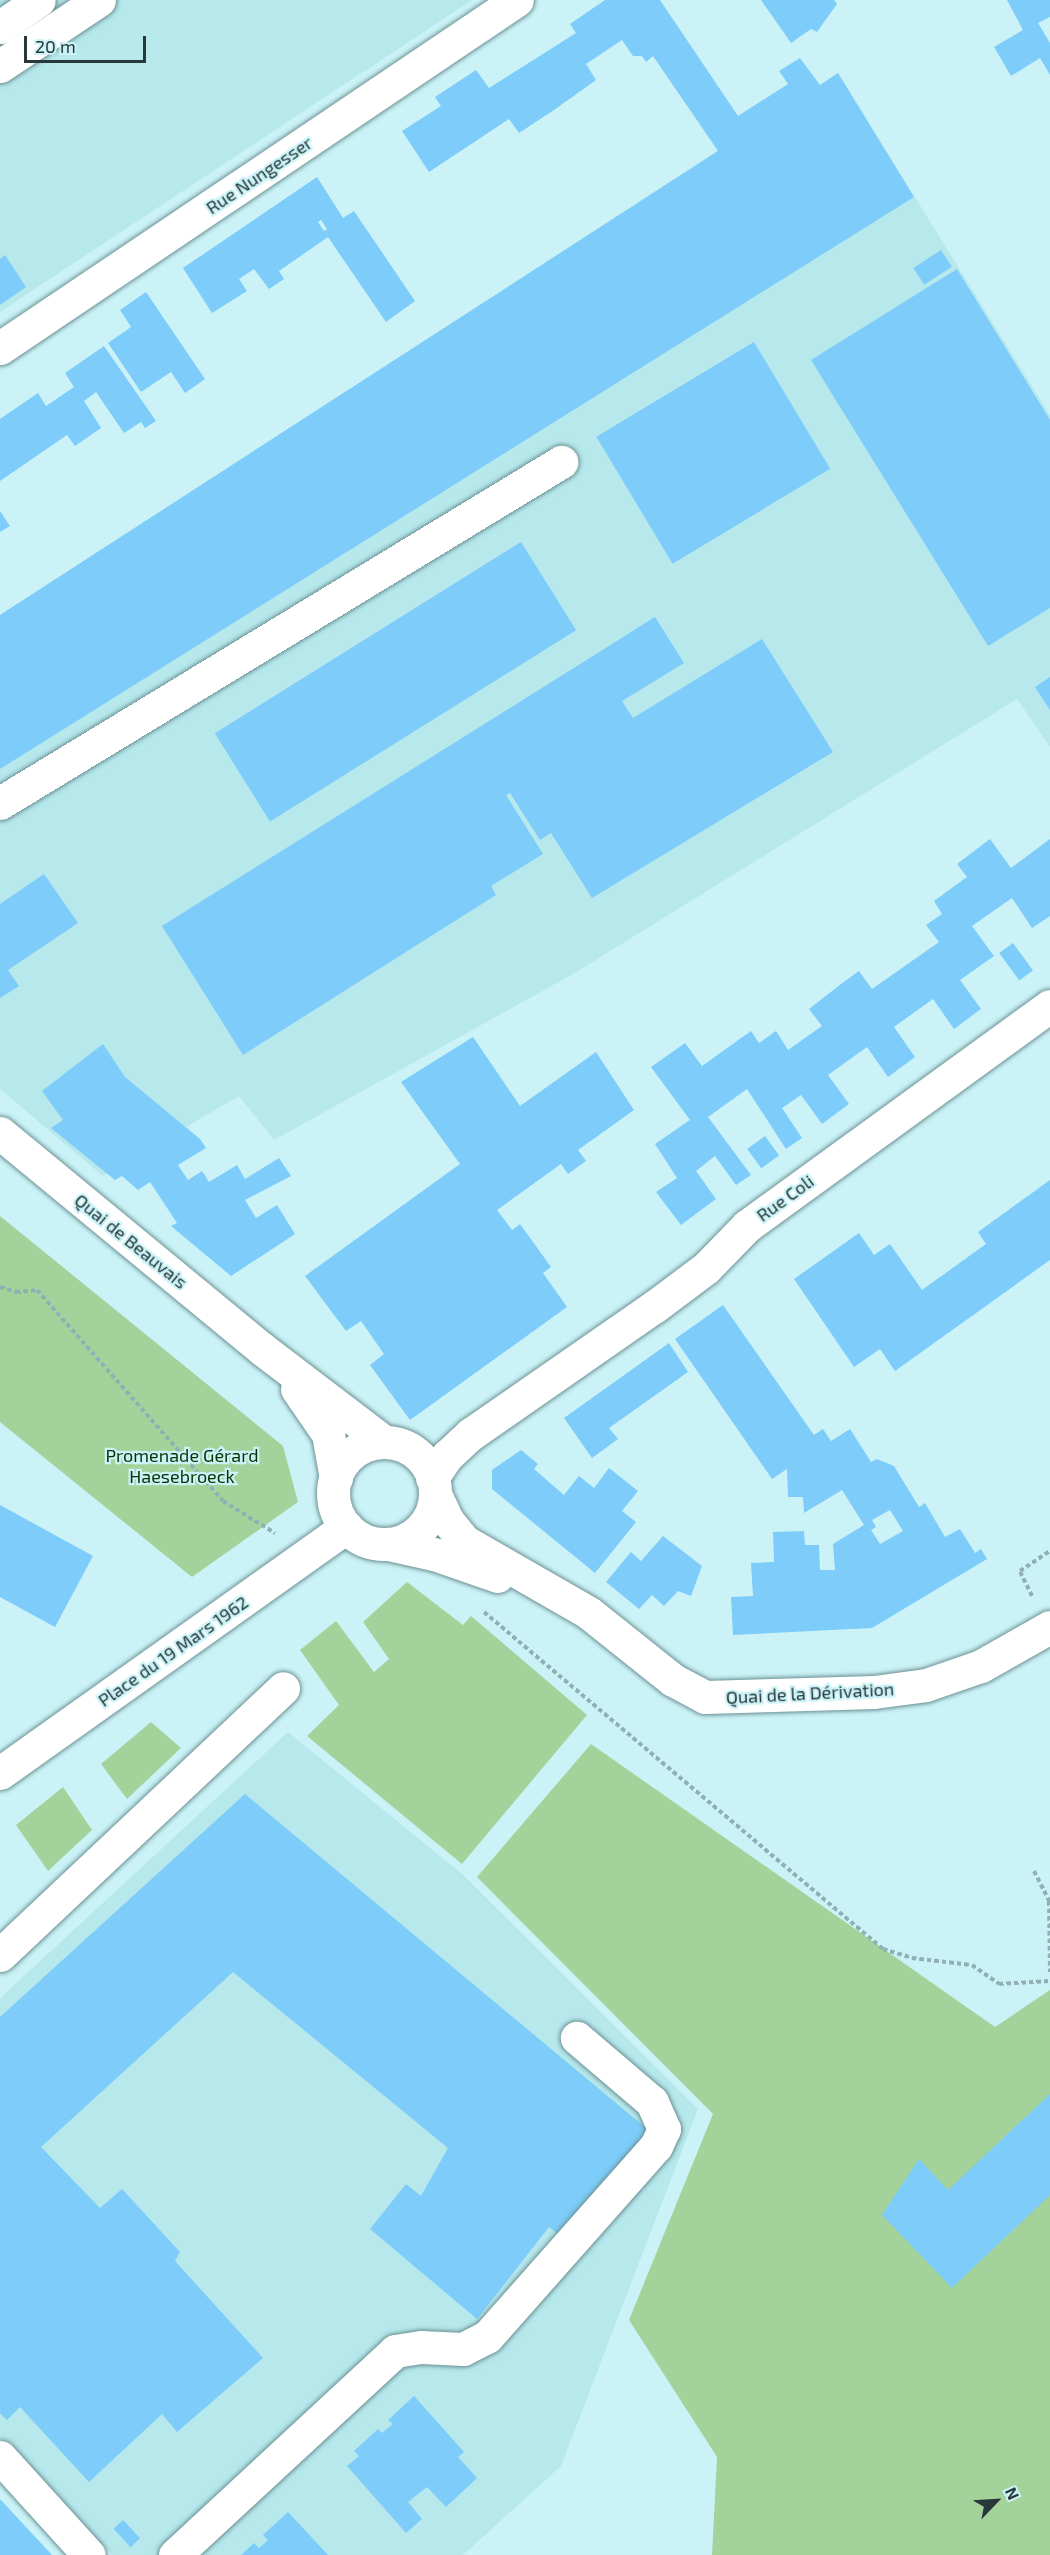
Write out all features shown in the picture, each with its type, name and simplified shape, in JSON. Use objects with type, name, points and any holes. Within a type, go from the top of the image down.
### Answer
[{"type":"street","points":[[0,27],[39,0]]},
{"type":"street","points":[[0,66],[99,0]]},
{"type":"street","name":"Rue Nungesser","points":[[0,348],[517,0]]},
{"type":"street","points":[[0,803],[561,462]]},
{"type":"street","name":"Rue Coli","points":[[434,1486],[455,1447],[662,1301],[706,1268],[760,1216],[1050,1006]]},
{"type":"street","name":"Quai de Beauvais","points":[[0,1133],[262,1349],[395,1445]]},
{"type":"street","name":"Quai de Beauvais","points":[[262,1349],[324,1427],[333,1453],[336,1478]]},
{"type":"street","name":"Rue Coli","points":[[395,1445],[526,1397]]},
{"type":"street","points":[[395,1445],[420,1458],[434,1486],[424,1525],[411,1536],[388,1544],[365,1541],[346,1527],[334,1501],[336,1478],[354,1453],[395,1445]]},
{"type":"street","name":"Quai de la Dérivation","points":[[434,1486],[447,1520],[464,1540],[589,1613],[673,1680],[705,1697],[874,1692],[926,1685],[981,1666],[1049,1628]]},
{"type":"street","name":"Place du 19 Mars 1962","points":[[0,1773],[346,1527]]},
{"type":"street","name":"Quai de la Dérivation","points":[[388,1544],[434,1554],[554,1593]]},
{"type":"street","points":[[0,1955],[283,1688]]},
{"type":"street","points":[[175,2555],[395,2351],[415,2347],[464,2349],[487,2337],[656,2146],[664,2129],[652,2102],[577,2038]]},
{"type":"street","points":[[0,2457],[89,2555]]},
{"type":"path","points":[[0,1287],[16,1292],[37,1290],[223,1501],[310,1554]]},
{"type":"path","points":[[1049,1628],[1020,1571],[1050,1551]]},
{"type":"path","points":[[479,1608],[883,1948],[912,1958],[972,1965],[999,1984],[1050,1981]]},
{"type":"path","points":[[1034,1871],[1049,1901],[1050,1972]]},
{"type":"shaded area","points":[[0,0],[472,0],[0,312]]},
{"type":"shaded area","points":[[838,73],[1050,415],[1050,747],[1017,699],[573,974],[274,1140],[239,1096],[103,1176],[0,1089],[0,615]]},
{"type":"shaded area","points":[[288,1732],[462,1874],[698,2109],[561,2466],[463,2555],[112,2555],[0,2438],[0,1998]]},
{"type":"green space","name":"Promenade Gérard Haesebroeck","points":[[0,1216],[283,1446],[298,1502],[192,1577],[0,1422]]},
{"type":"green space","points":[[407,1582],[463,1625],[471,1616],[587,1715],[462,1864],[307,1736],[339,1705],[300,1650],[336,1621],[374,1672],[389,1659],[363,1622]]},
{"type":"green space","points":[[151,1722],[181,1748],[127,1799],[101,1764]]},
{"type":"green space","points":[[591,1744],[995,2027],[1050,1990],[1050,2555],[712,2555],[717,2457],[629,2320],[713,2114],[477,1877]]},
{"type":"green space","points":[[63,1787],[92,1830],[48,1871],[16,1825]]},
{"type":"building","points":[[605,0],[660,0],[738,116],[788,84],[779,71],[800,58],[820,85],[838,73],[914,197],[0,769],[0,615],[718,151],[653,56],[646,62],[642,56],[633,56],[622,40],[586,64],[596,80],[554,110],[519,133],[509,119],[429,172],[402,131],[441,106],[435,97],[476,70],[489,88],[576,33],[570,24]]},
{"type":"building","points":[[761,0],[834,0],[837,4],[817,32],[811,29],[791,43]]},
{"type":"building","points":[[1007,0],[1050,0],[1050,17],[1038,23],[1050,43],[1050,75],[1040,58],[1011,76],[994,47],[1023,30]]},
{"type":"building","points":[[317,177],[343,218],[354,211],[415,301],[386,322],[328,237],[279,271],[284,279],[269,289],[254,269],[239,279],[247,291],[212,313],[183,268]],"holes":[[[321,220],[327,229],[324,231],[318,222]]]},
{"type":"building","points":[[941,250],[952,267],[924,285],[913,268]]},
{"type":"building","points":[[5,255],[26,287],[0,305],[0,259]]},
{"type":"building","points":[[957,269],[1050,420],[1050,608],[988,646],[811,360]]},
{"type":"building","points":[[146,292],[205,379],[185,393],[171,372],[141,392],[108,343],[131,327],[120,310]]},
{"type":"building","points":[[754,342],[830,469],[673,564],[596,437]]},
{"type":"building","points":[[104,346],[156,421],[145,428],[141,422],[124,433],[96,392],[84,401],[101,428],[75,446],[67,435],[0,481],[0,419],[38,393],[46,406],[74,387],[65,373]]},
{"type":"building","points":[[0,511],[10,526],[0,532]]},
{"type":"building","points":[[521,542],[576,630],[270,821],[215,733]]},
{"type":"building","points":[[655,617],[684,663],[622,701],[633,718],[762,639],[833,752],[592,898],[551,833],[540,840],[510,793],[506,795],[543,854],[491,886],[496,895],[243,1055],[162,926]]},
{"type":"building","points":[[1050,677],[1050,710],[1035,687]]},
{"type":"building","points":[[990,839],[1011,868],[1050,839],[1050,916],[1032,928],[1012,898],[972,926],[994,956],[960,980],[981,1009],[954,1029],[933,999],[894,1027],[915,1057],[888,1077],[867,1047],[828,1075],[849,1104],[822,1124],[801,1095],[782,1108],[802,1138],[786,1149],[747,1089],[708,1117],[751,1175],[736,1185],[715,1156],[696,1171],[716,1199],[681,1225],[656,1192],[677,1178],[655,1144],[690,1120],[651,1067],[685,1043],[702,1066],[751,1031],[759,1043],[776,1031],[788,1050],[822,1026],[809,1009],[859,971],[872,989],[939,942],[926,925],[942,914],[934,901],[967,877],[957,864]]},
{"type":"building","points":[[44,874],[78,923],[8,970],[19,986],[0,998],[0,904]]},
{"type":"building","points":[[1013,943],[1033,971],[1019,980],[999,953]]},
{"type":"building","points":[[473,1037],[520,1106],[596,1052],[634,1110],[578,1150],[586,1161],[568,1174],[561,1164],[497,1210],[512,1230],[520,1224],[551,1267],[543,1273],[567,1307],[410,1420],[370,1365],[384,1354],[361,1321],[346,1331],[305,1276],[460,1164],[401,1082]]},
{"type":"building","points":[[103,1044],[125,1077],[200,1139],[206,1148],[178,1165],[188,1180],[202,1171],[209,1182],[237,1165],[245,1179],[279,1158],[291,1176],[245,1200],[256,1218],[277,1205],[295,1234],[231,1276],[171,1226],[177,1223],[150,1182],[138,1190],[122,1176],[115,1180],[51,1128],[63,1120],[42,1091]]},
{"type":"building","points":[[765,1136],[779,1155],[761,1168],[747,1149]]},
{"type":"building","points":[[1050,1180],[1050,1260],[895,1371],[880,1349],[854,1367],[794,1279],[859,1233],[874,1255],[890,1244],[922,1290],[986,1244],[978,1232]]},
{"type":"building","points":[[723,1305],[814,1435],[823,1429],[831,1441],[850,1429],[871,1462],[877,1459],[894,1466],[919,1507],[925,1503],[945,1537],[960,1529],[975,1553],[981,1549],[987,1559],[872,1628],[733,1635],[731,1597],[753,1596],[751,1563],[774,1562],[773,1532],[804,1531],[805,1545],[819,1545],[820,1570],[835,1570],[833,1544],[864,1525],[842,1490],[804,1513],[803,1497],[788,1497],[787,1469],[772,1479],[675,1339]],"holes":[[[890,1510],[903,1531],[880,1544],[871,1530],[876,1527],[872,1520]]]},
{"type":"building","points":[[669,1343],[688,1372],[609,1428],[618,1439],[592,1458],[564,1418]]},
{"type":"building","points":[[521,1450],[538,1464],[534,1469],[564,1495],[579,1476],[594,1488],[609,1468],[638,1491],[622,1511],[636,1522],[595,1573],[492,1489],[492,1470]]},
{"type":"building","points":[[0,1505],[93,1556],[55,1627],[0,1597]]},
{"type":"building","points":[[663,1536],[702,1566],[691,1596],[678,1591],[664,1606],[652,1595],[639,1609],[606,1582],[631,1552],[641,1561]]},
{"type":"building","points":[[245,1794],[652,2133],[564,2239],[549,2227],[477,2319],[370,2229],[406,2184],[421,2196],[448,2148],[233,1972],[41,2147],[100,2208],[122,2189],[180,2252],[175,2261],[263,2358],[177,2432],[162,2414],[89,2482],[20,2407],[7,2420],[0,2413],[0,2017]]},
{"type":"building","points":[[1050,2094],[1050,2195],[952,2288],[882,2215],[919,2159],[948,2190]]},
{"type":"building","points":[[414,2396],[464,2452],[458,2457],[477,2478],[446,2507],[427,2487],[408,2502],[422,2519],[406,2533],[347,2466],[359,2456],[354,2451],[378,2429],[382,2433],[393,2424],[388,2420]]},
{"type":"building","points":[[0,2499],[52,2555],[0,2555]]},
{"type":"building","points":[[288,2512],[328,2555],[241,2555],[254,2543],[259,2548],[268,2540],[263,2535]]},
{"type":"building","points":[[123,2520],[140,2538],[131,2547],[113,2529]]}]
